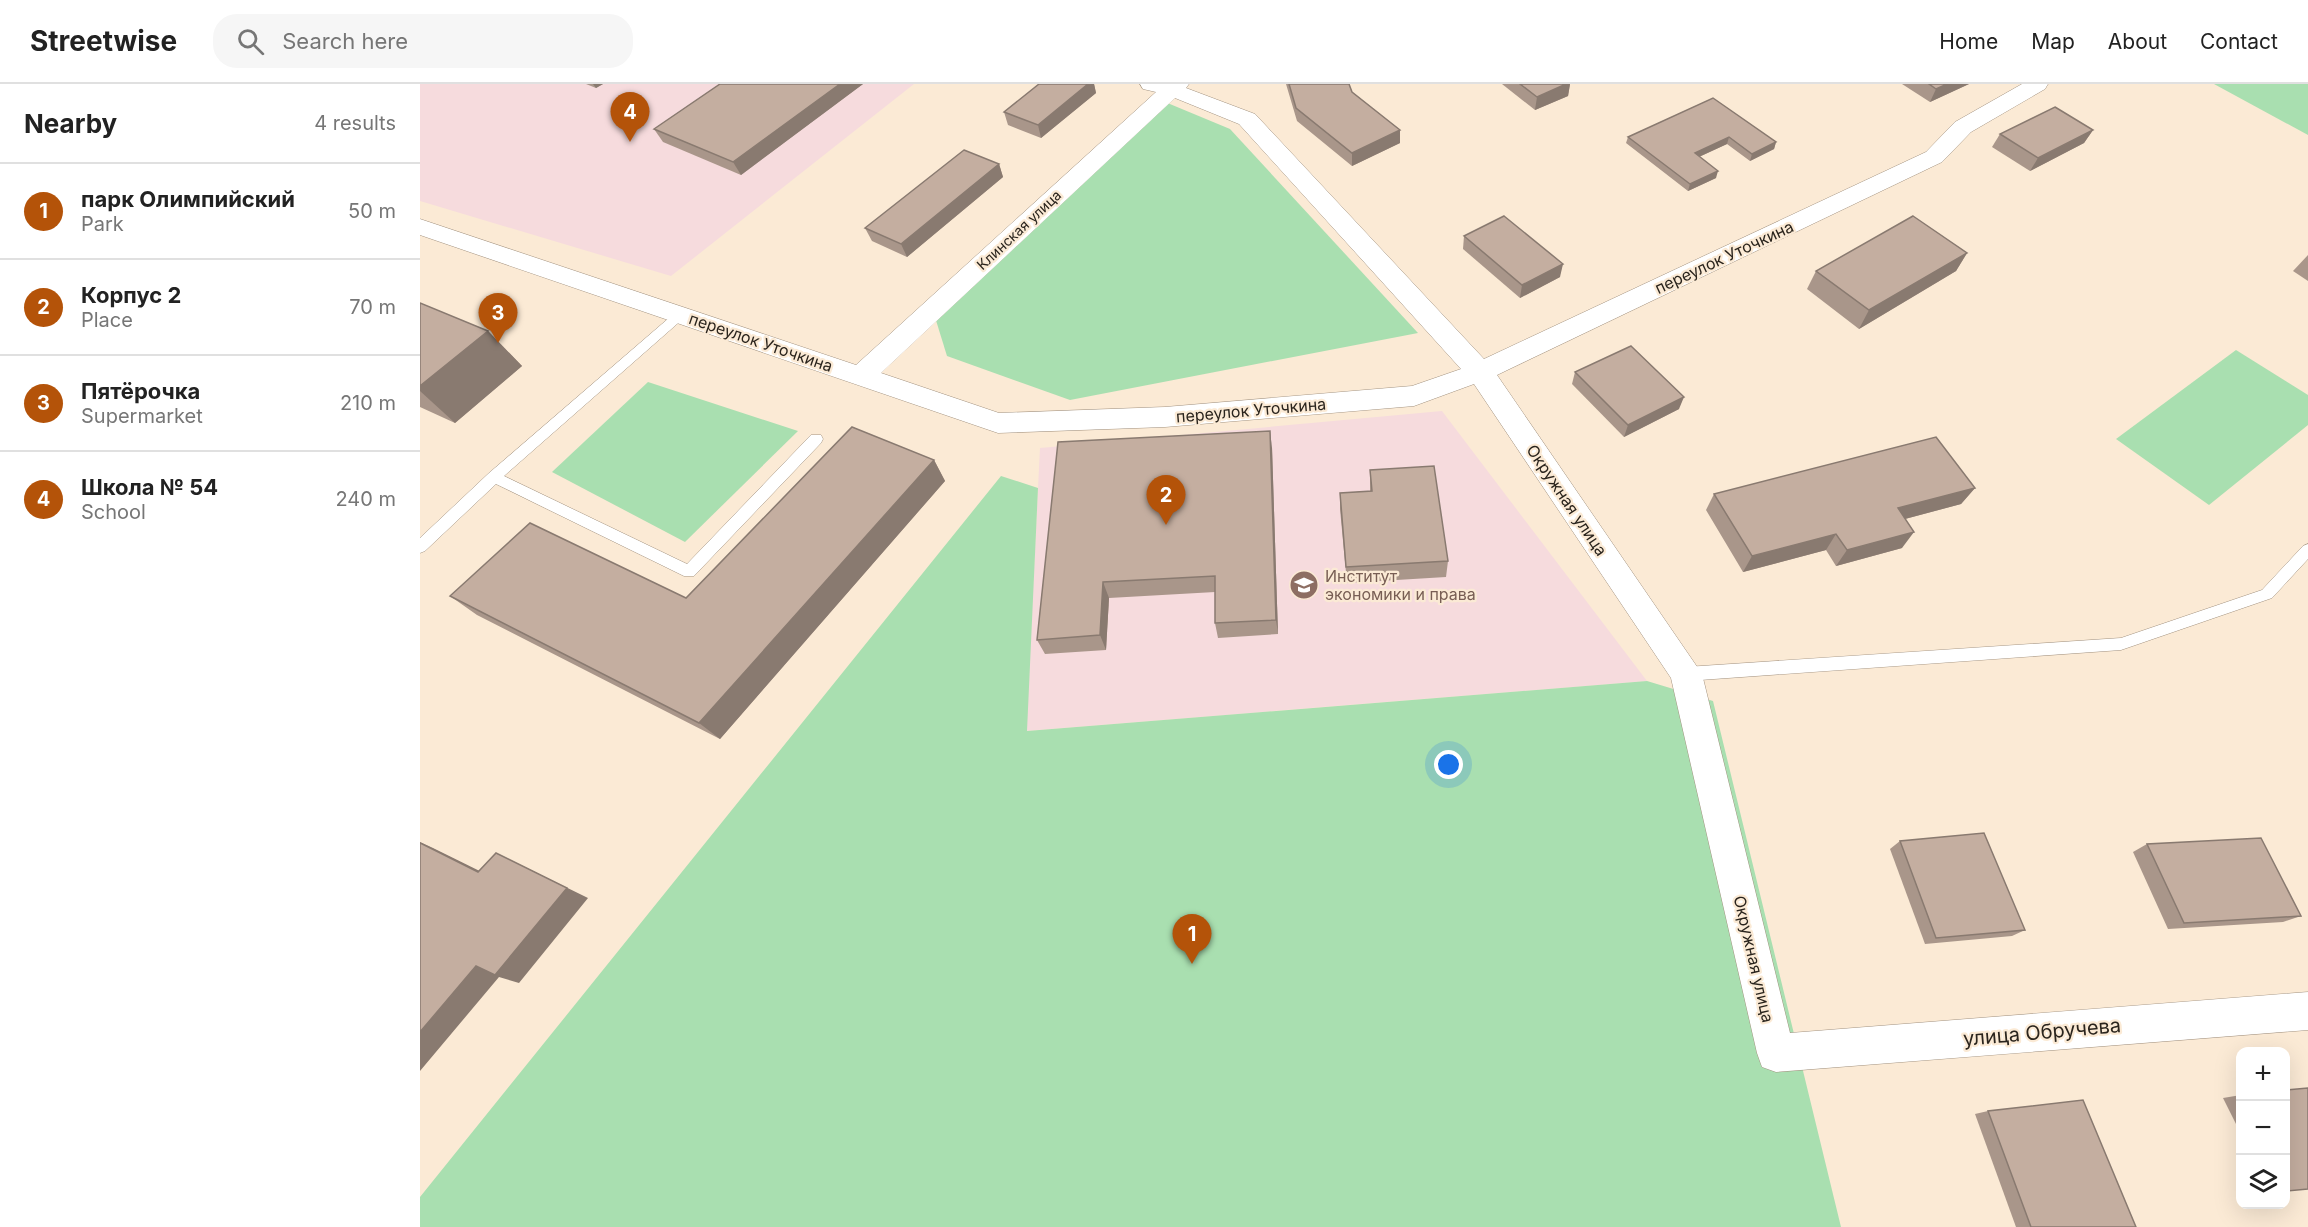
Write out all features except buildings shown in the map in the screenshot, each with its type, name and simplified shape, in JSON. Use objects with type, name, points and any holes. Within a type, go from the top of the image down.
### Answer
[{"type":"street","name":"переулок Уточкина","points":[[420,228],[998,423],[1166,417],[1414,396],[1480,372],[1934,157],[1963,127],[2037,84]]},
{"type":"street","name":"Окружная улица","points":[[1166,86],[1247,119],[1480,372],[1686,674],[1776,1053]]},
{"type":"street","name":"Клинская улица","points":[[861,376],[1166,86]]},
{"type":"street","name":"улица Обручева","points":[[1776,1053],[2308,1011]]},
{"type":"lane","points":[[420,547],[495,477],[681,315]]},
{"type":"lane","points":[[495,477],[689,572],[816,439]]},
{"type":"lane","points":[[1686,674],[2121,644],[2267,594],[2308,550]]},
{"type":"shaded area","points":[[420,84],[914,84],[671,276],[420,201]]},
{"type":"shaded area","name":"Институт экономики и права","points":[[1442,411],[1647,681],[1026,731],[1040,448]]},
{"type":"green space","points":[[2214,84],[2308,84],[2308,135]]},
{"type":"green space","points":[[1153,97],[1230,129],[1418,333],[1070,400],[947,356],[930,301]]},
{"type":"green space","points":[[2236,350],[2308,395],[2308,425],[2209,505],[2116,439]]},
{"type":"green space","points":[[648,382],[798,431],[685,542],[552,472]]},
{"type":"green space","points":[[1001,476],[1038,488],[1027,731],[1647,681],[1713,701],[1841,1227],[420,1227],[420,1197]]},
{"type":"place","name":"Школа № 54","points":[[630,142]]},
{"type":"place","name":"Пятёрочка","points":[[498,343]]},
{"type":"place","name":"Корпус 2","points":[[1166,525]]},
{"type":"place","name":"Институт экономики и права","points":[[1304,585]]},
{"type":"place","name":"парк Олимпийский","points":[[1192,964]]}]
